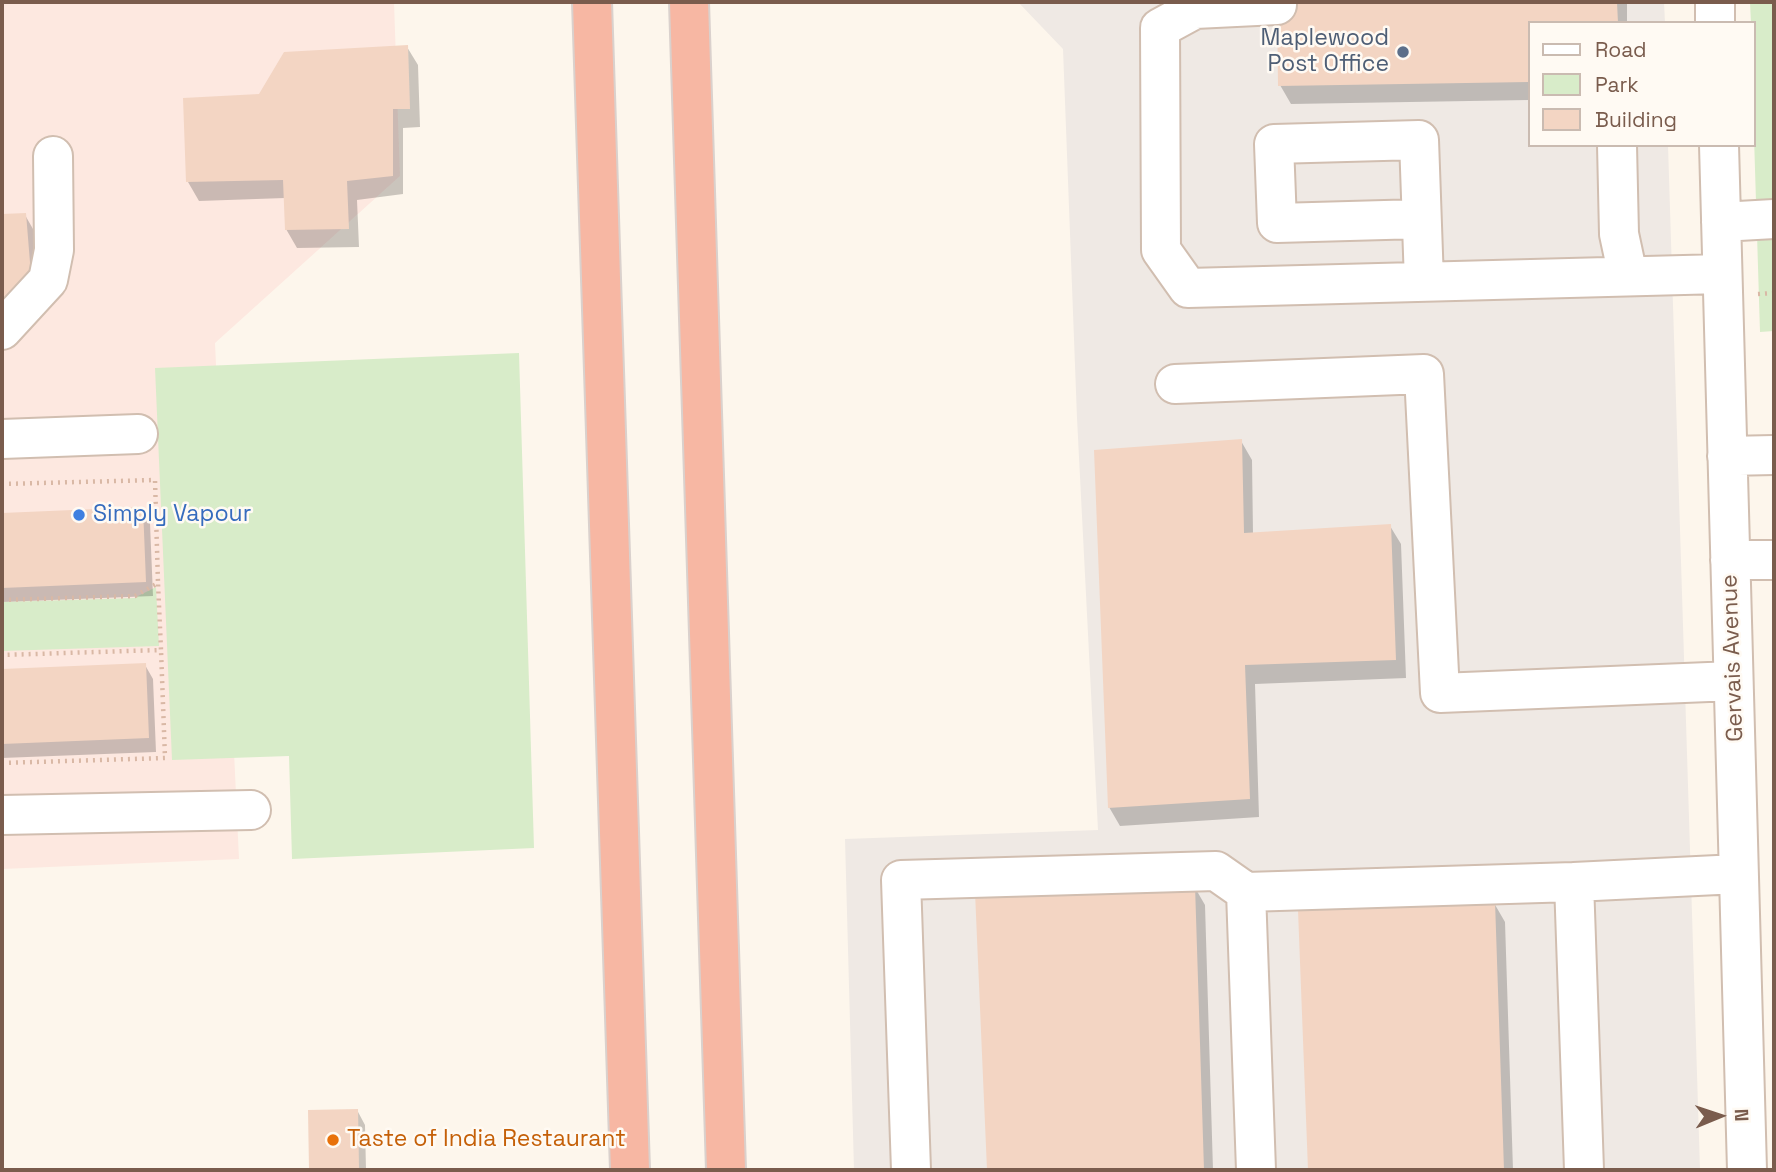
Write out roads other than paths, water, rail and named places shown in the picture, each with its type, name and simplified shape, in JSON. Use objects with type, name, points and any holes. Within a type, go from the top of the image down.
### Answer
[{"type":"highway","points":[[592,2],[630,1170]]},
{"type":"highway","points":[[689,2],[726,1170]]},
{"type":"street","points":[[1715,2],[1715,21]]},
{"type":"street","points":[[1277,5],[1195,9],[1160,28],[1161,250],[1188,288],[1722,274]]},
{"type":"street","points":[[1617,147],[1619,234],[1628,276]]},
{"type":"street","name":"Gervais Avenue","points":[[1718,147],[1747,1170]]},
{"type":"street","points":[[2,330],[48,280],[54,250],[54,156]]},
{"type":"street","points":[[1421,219],[1424,282]]},
{"type":"street","points":[[1721,222],[1774,219]]},
{"type":"street","points":[[1175,384],[1424,374],[1440,693],[1733,681]]},
{"type":"street","points":[[2,439],[138,434]]},
{"type":"street","points":[[1727,456],[1774,455]]},
{"type":"street","points":[[1730,560],[1774,559]]},
{"type":"street","points":[[2,815],[251,810]]},
{"type":"street","points":[[911,1170],[901,880],[1216,872],[1246,892],[1574,883],[1738,874]]},
{"type":"street","points":[[1574,883],[1584,1170]]},
{"type":"street","points":[[1246,892],[1256,1170]]},
{"type":"place","name":"Maplewood Post Office","points":[[1403,52]]},
{"type":"place","name":"Simply Vapour","points":[[79,515]]},
{"type":"place","name":"Taste of India Restaurant","points":[[333,1140]]}]
